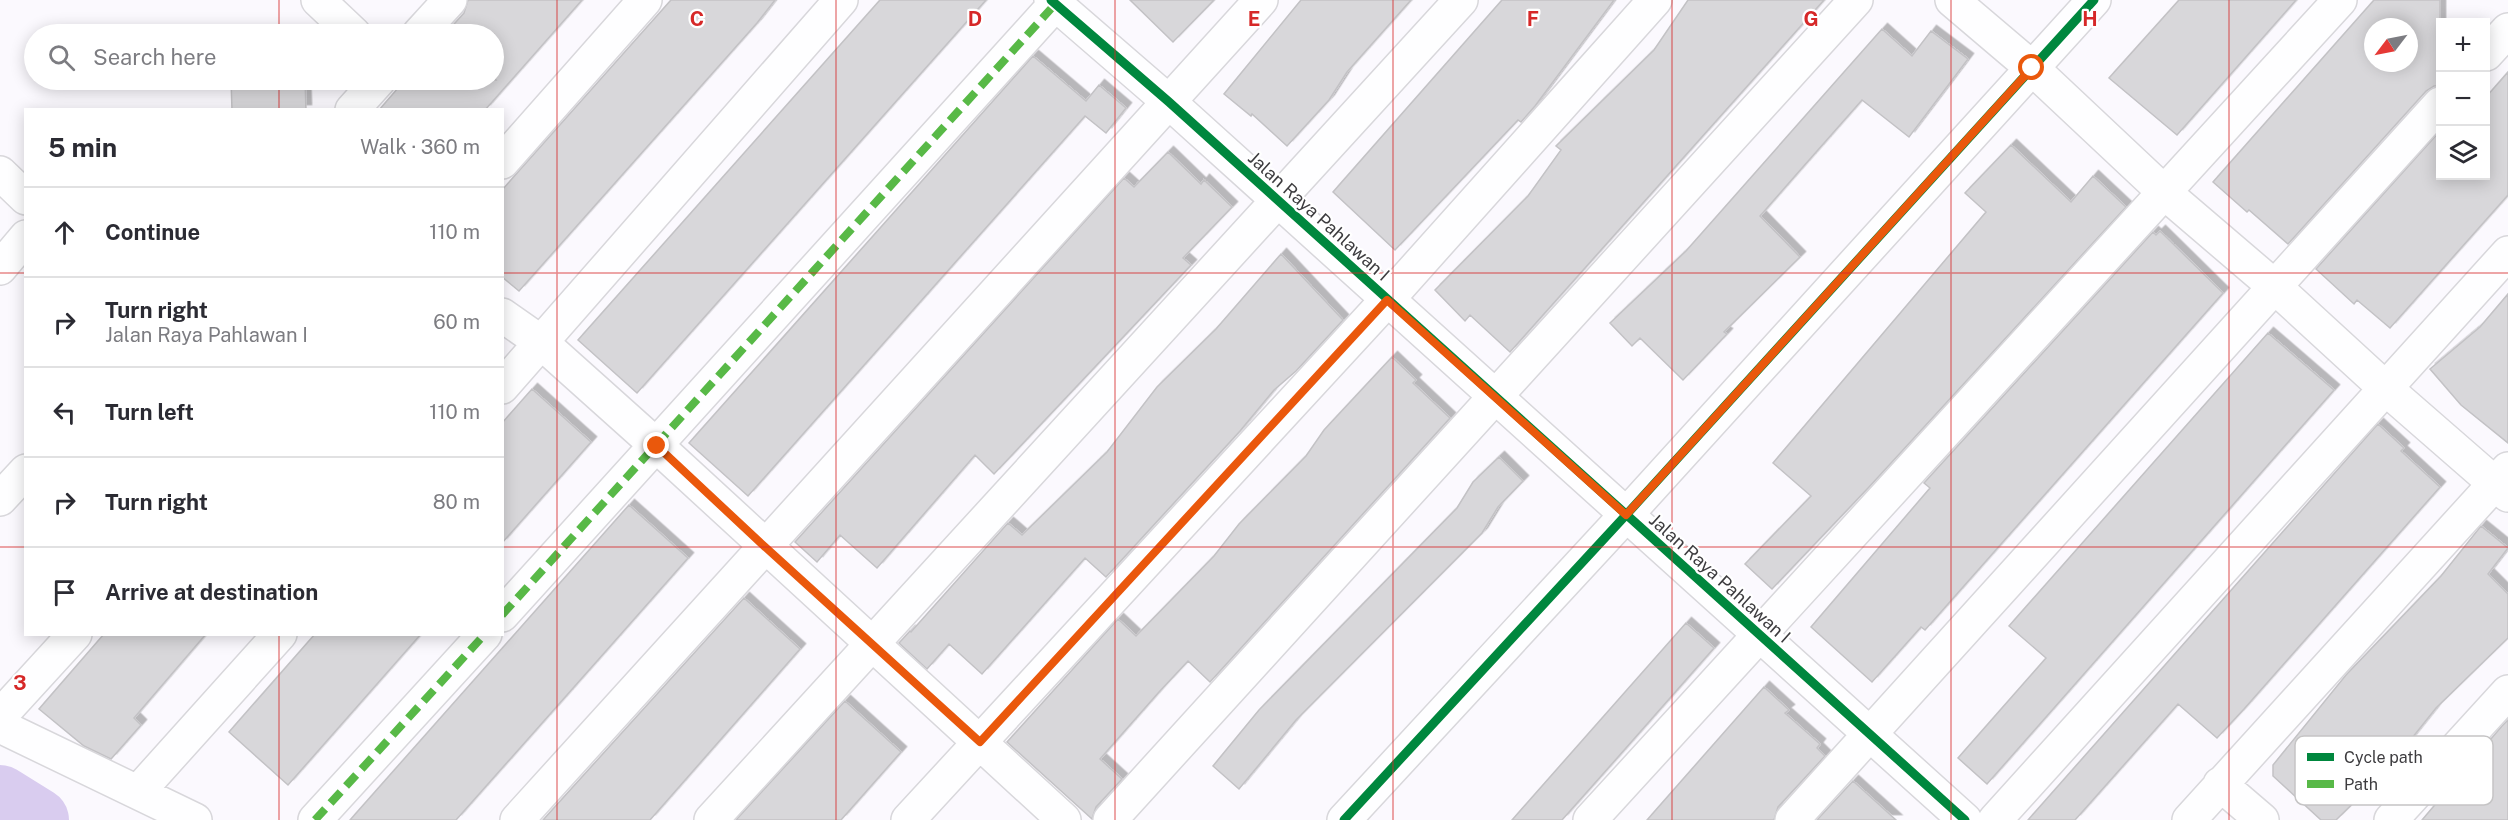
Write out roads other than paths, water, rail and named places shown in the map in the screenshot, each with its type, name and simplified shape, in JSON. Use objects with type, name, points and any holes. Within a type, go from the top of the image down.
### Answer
[{"type":"street","points":[[318,0],[343,24]]},
{"type":"street","points":[[428,24],[450,0]]},
{"type":"street","points":[[504,160],[645,0]]},
{"type":"street","points":[[504,385],[841,0]]},
{"type":"street","points":[[517,820],[1261,0]]},
{"type":"street","points":[[711,820],[1461,0]]},
{"type":"street","points":[[908,820],[1387,300],[1655,0]]},
{"type":"street","points":[[1110,820],[1856,0]]},
{"type":"street","points":[[1952,0],[2032,68],[2165,193],[2275,287],[2384,387],[2504,482],[2188,820]]},
{"type":"street","points":[[1344,820],[1626,515],[2094,0]]},
{"type":"street","points":[[1590,820],[2340,0]]},
{"type":"street","points":[[504,613],[657,446],[1055,1]]},
{"type":"street","name":"Jalan Raya Pahlawan I","points":[[1055,1],[1965,820]]},
{"type":"street","points":[[2490,50],[2508,30]]},
{"type":"street","points":[[354,108],[370,90]]},
{"type":"street","points":[[1792,820],[2436,108]]},
{"type":"street","points":[[0,173],[24,196]]},
{"type":"street","points":[[0,268],[24,239]]},
{"type":"street","points":[[1995,820],[2508,252]]},
{"type":"street","points":[[504,316],[542,343],[657,446],[1064,820]]},
{"type":"street","points":[[0,499],[24,473]]},
{"type":"street","points":[[0,716],[73,636]]},
{"type":"street","points":[[138,792],[278,636]]},
{"type":"street","points":[[315,820],[483,636]]},
{"type":"street","points":[[2468,736],[2508,692]]},
{"type":"street","points":[[0,726],[195,820]]},
{"type":"street","points":[[2220,784],[2262,820]]},
{"type":"street","points":[[2391,820],[2405,805]]},
{"type":"waterway","points":[[0,797],[37,820]]}]
